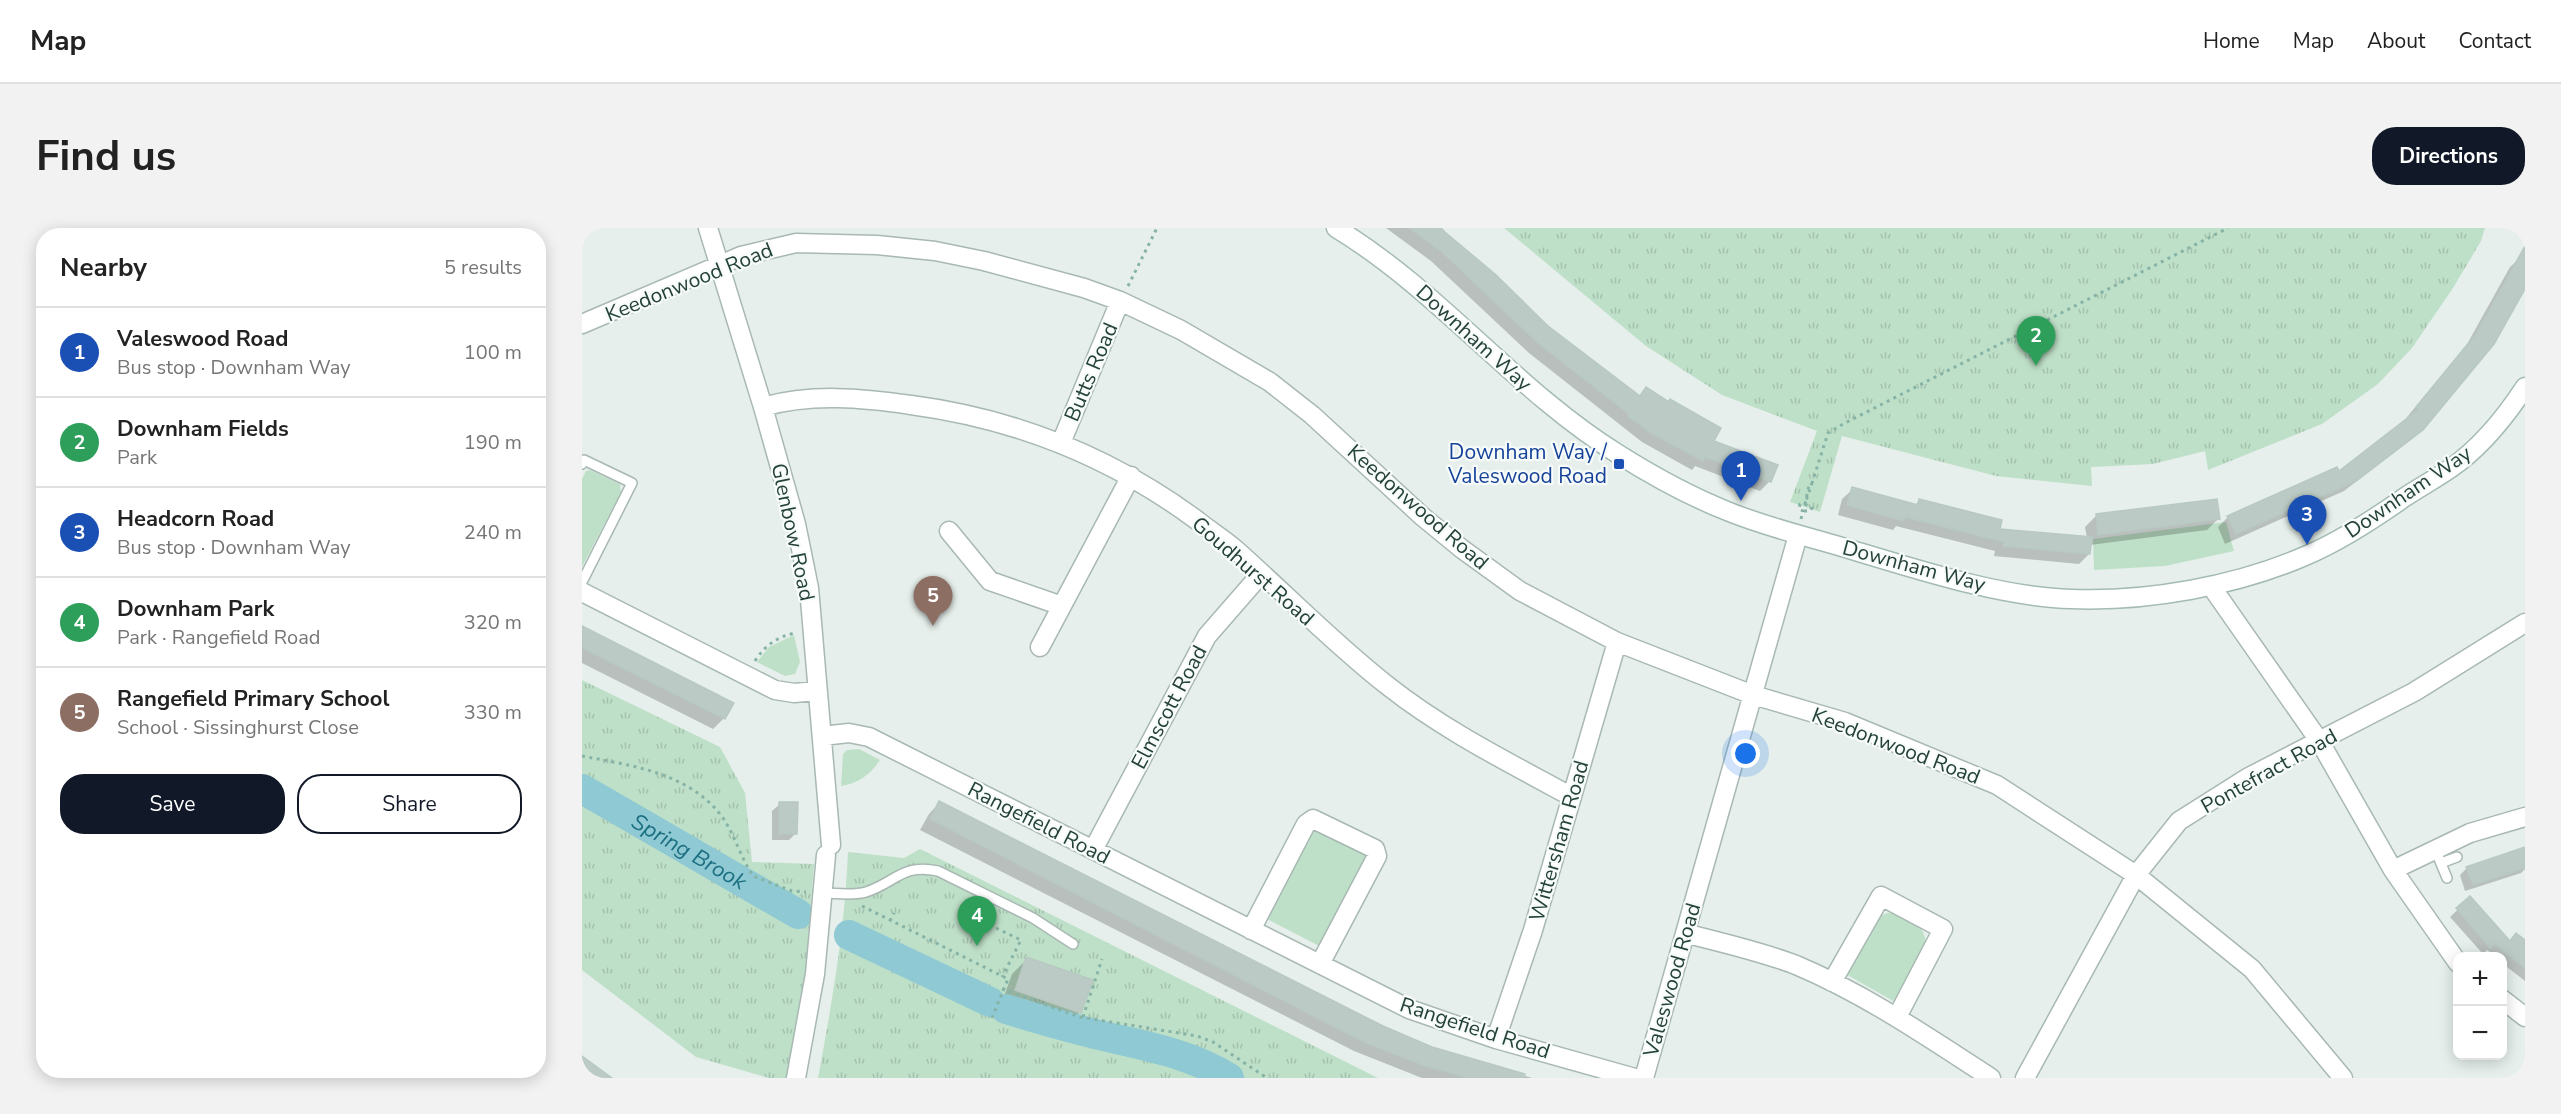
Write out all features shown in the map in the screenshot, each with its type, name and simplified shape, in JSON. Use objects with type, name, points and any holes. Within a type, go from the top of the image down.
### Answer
[{"type":"street","name":"Glenbow Road","points":[[708,228],[796,524],[809,588],[829,850],[813,985],[796,1078]]},
{"type":"street","name":"Downham Way","points":[[1336,228],[1408,279],[1538,397],[1579,429],[1671,485],[1728,512],[1798,535],[1925,572],[2025,594],[2069,599],[2123,598],[2211,586],[2305,557],[2361,527],[2453,467],[2473,450],[2525,387]]},
{"type":"street","name":"Keedonwood Road","points":[[582,324],[741,256],[796,243],[877,245],[935,251],[984,261],[1084,288],[1120,301],[1181,330],[1270,382],[1312,415],[1423,517],[1520,591],[1617,642],[1753,695],[1845,722],[1997,786],[2136,875],[2252,969],[2343,1078]]},
{"type":"street","name":"Butts Road","points":[[1061,443],[1120,301]]},
{"type":"street","name":"Goudhurst Road","points":[[763,407],[783,401],[822,398],[882,401],[984,418],[1061,443],[1131,476],[1234,548],[1338,645],[1389,687],[1477,745],[1572,797]]},
{"type":"street","points":[[1040,647],[1131,476]]},
{"type":"street","points":[[949,531],[990,581],[1062,606]]},
{"type":"street","name":"Valeswood Road","points":[[1644,1078],[1798,535]]},
{"type":"street","name":"Elmscott Road","points":[[1094,850],[1207,636],[1261,574]]},
{"type":"street","points":[[2211,586],[2320,742],[2393,870],[2453,957]]},
{"type":"street","points":[[582,592],[775,690],[794,693],[817,691]]},
{"type":"street","name":"Pontefract Road","points":[[2025,1078],[2136,875],[2179,821],[2247,778],[2414,692],[2525,623]]},
{"type":"street","name":"Wittersham Road","points":[[1496,1039],[1533,930],[1617,642]]},
{"type":"street","name":"Rangefield Road","points":[[822,736],[849,733],[869,737],[1409,1009],[1496,1039],[1635,1078]]},
{"type":"street","points":[[2393,870],[2438,856],[2470,832],[2525,817]]},
{"type":"street","points":[[1251,930],[1306,824],[1313,819],[1375,849],[1377,856],[1320,964]]},
{"type":"street","points":[[1832,982],[1881,896],[1943,928],[1897,1017]]},
{"type":"street","points":[[1685,933],[1764,955],[1832,982],[1897,1017],[1991,1078]]},
{"type":"street","points":[[2507,1003],[2525,1017]]},
{"type":"lane","points":[[582,464],[584,460],[632,483],[582,582]]},
{"type":"lane","points":[[2447,878],[2438,856],[2457,857]]},
{"type":"lane","points":[[823,893],[864,892],[907,870],[927,868],[938,871],[1033,918],[1073,944]]},
{"type":"path","points":[[1120,301],[1157,228]]},
{"type":"path","points":[[1805,504],[1809,485],[1812,483],[1828,433],[2228,228]]},
{"type":"path","points":[[1800,504],[1805,504],[1812,508],[1810,512],[1799,509],[1800,504]]},
{"type":"path","points":[[1798,535],[1803,511]]},
{"type":"path","points":[[746,675],[767,645],[784,636],[812,630]]},
{"type":"path","points":[[582,756],[646,768],[685,784],[708,800],[724,820],[753,876],[792,891],[823,893]]},
{"type":"path","points":[[859,905],[1008,979],[992,1018]]},
{"type":"path","points":[[890,921],[894,913]]},
{"type":"path","points":[[996,928],[1021,940],[1002,977]]},
{"type":"path","points":[[928,940],[932,933]]},
{"type":"path","points":[[1083,1017],[1102,959]]},
{"type":"path","points":[[1002,989],[1083,1017],[1197,1036],[1214,1042],[1267,1078]]},
{"type":"green space","points":[[1504,228],[2485,228],[2481,241],[2453,288],[2412,348],[2378,384],[2322,424],[2208,470],[2205,451],[2153,464],[2091,467],[2092,486],[1996,476],[1842,436],[1820,512],[1790,502],[1817,431],[1722,395],[1646,346]]},
{"type":"green space","points":[[590,470],[620,484],[621,492],[582,567],[582,479],[586,471]]},
{"type":"green space","points":[[2226,522],[2234,551],[2165,566],[2094,570],[2093,539]]},
{"type":"green space","points":[[794,635],[800,662],[795,674],[785,676],[757,662],[769,647]]},
{"type":"green space","points":[[582,680],[720,747],[745,793],[752,862],[814,864],[806,968],[787,1078],[769,1078],[696,1057],[582,970]]},
{"type":"green space","points":[[859,749],[880,760],[864,778],[841,786],[843,754],[847,750]]},
{"type":"green space","points":[[1312,827],[1370,853],[1323,948],[1265,918]]},
{"type":"green space","points":[[920,849],[1378,1078],[818,1078],[841,937],[848,852],[904,858]]},
{"type":"green space","points":[[1891,912],[1911,919],[1921,929],[1926,942],[1926,949],[1895,1002],[1844,973],[1879,916]]},
{"type":"building","points":[[1409,228],[1440,228],[1495,274],[1548,326],[1640,396],[1646,387],[1669,402],[1670,399],[1721,428],[1714,441],[1778,465],[1771,482],[1705,457],[1703,461],[1651,433],[1538,343],[1441,251]]},
{"type":"building","points":[[2525,246],[2525,289],[2494,344],[2423,430],[2356,481],[2236,534],[2227,516],[2337,467],[2339,471],[2419,409],[2416,407],[2476,334]]},
{"type":"building","points":[[1852,487],[1918,505],[1919,499],[2002,520],[2000,529],[2092,537],[2090,554],[2003,546],[2004,542],[1905,517],[1904,521],[1847,505]]},
{"type":"building","points":[[2217,499],[2220,519],[2098,535],[2096,514]]},
{"type":"building","points":[[582,626],[734,703],[725,719],[582,648]]},
{"type":"building","points":[[939,801],[1383,1026],[1432,1047],[1525,1074],[1524,1078],[1469,1078],[1428,1067],[1364,1042],[930,819]]},
{"type":"building","points":[[779,802],[798,802],[797,834],[779,834]]},
{"type":"building","points":[[2525,847],[2525,868],[2473,885],[2466,867]]},
{"type":"building","points":[[2470,896],[2510,941],[2516,933],[2525,940],[2525,968],[2495,944],[2490,948],[2456,908]]},
{"type":"building","points":[[1026,957],[1093,980],[1081,1013],[1015,990]]},
{"type":"building","points":[[582,1056],[612,1078],[582,1078]]},
{"type":"waterway","name":"Spring Brook","points":[[582,789],[798,914]]},
{"type":"waterway","name":"Spring Brook","points":[[849,935],[990,1002]]},
{"type":"waterway","name":"Spring Brook","points":[[1006,1009],[1078,1030],[1152,1047],[1199,1063],[1229,1078]]},
{"type":"place","name":"Downham Fields","points":[[2036,366]]},
{"type":"place","name":"Downham Way / Valeswood Road","points":[[1619,464]]},
{"type":"place","name":"Valeswood Road","points":[[1741,501]]},
{"type":"place","name":"Headcorn Road","points":[[2307,545]]},
{"type":"place","name":"Rangefield Primary School","points":[[933,626]]},
{"type":"place","name":"Downham Park","points":[[977,946]]}]
